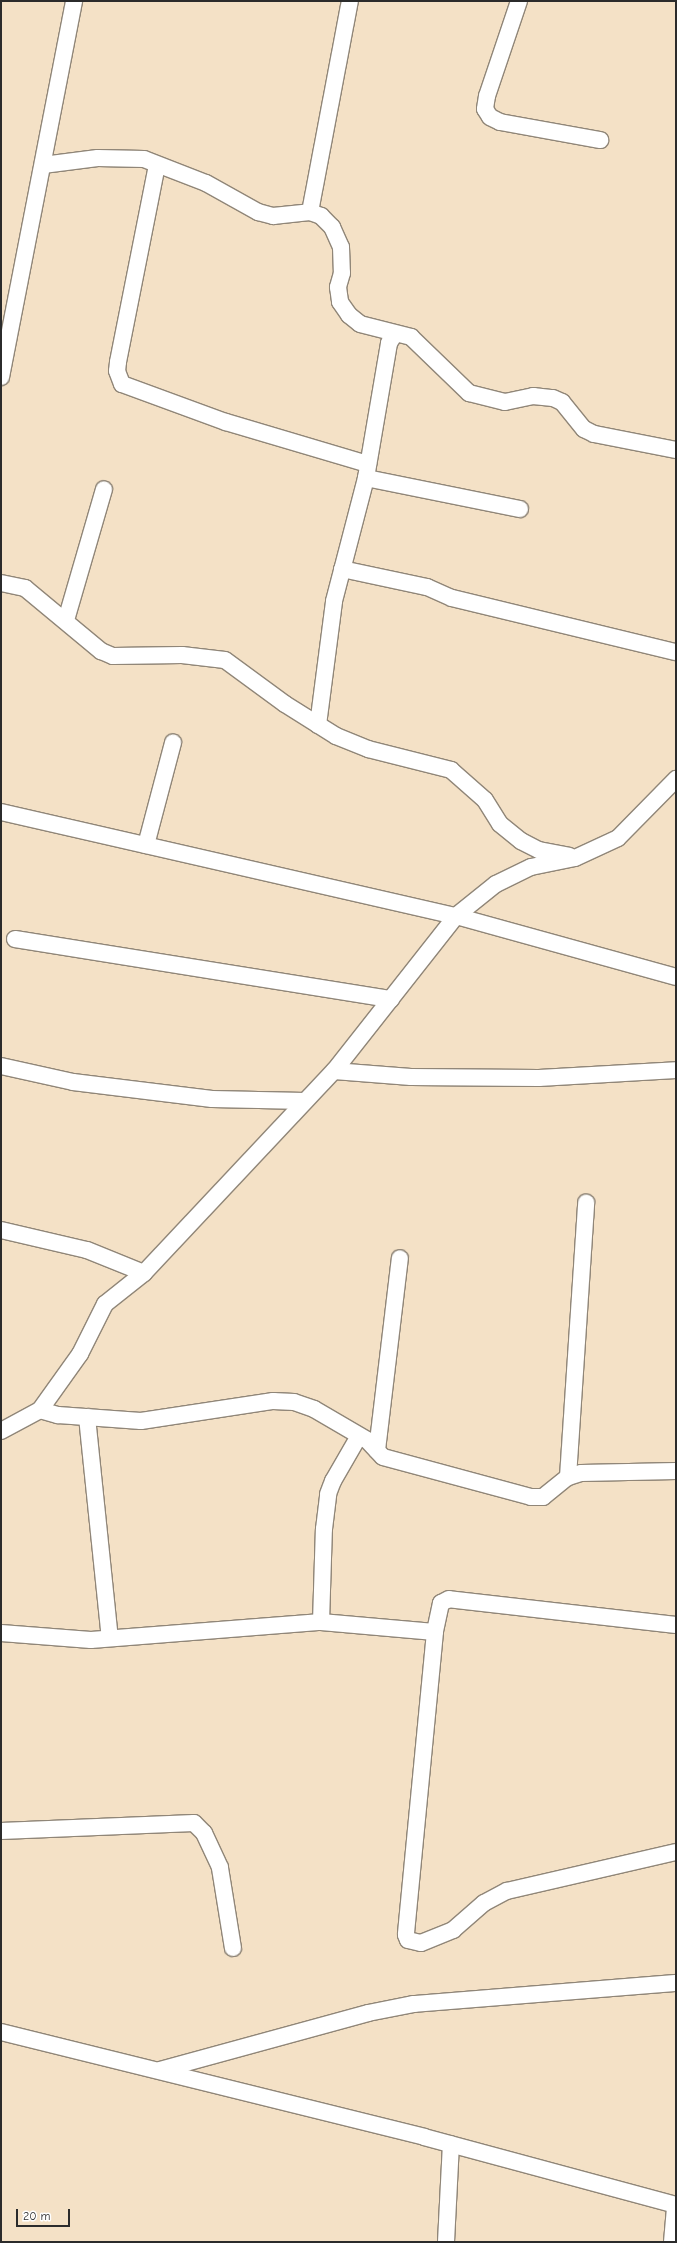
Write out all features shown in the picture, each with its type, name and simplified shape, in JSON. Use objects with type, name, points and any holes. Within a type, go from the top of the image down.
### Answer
[{"type":"street","points":[[1,377],[74,1]]},
{"type":"street","points":[[310,212],[350,1]]},
{"type":"street","points":[[518,1],[487,96],[485,109],[490,117],[500,122],[600,140]]},
{"type":"street","points":[[43,165],[98,158],[144,159],[206,182],[258,212],[273,216],[310,212],[321,216],[332,226],[341,248],[342,273],[338,287],[340,302],[349,315],[360,324],[395,334],[404,333],[411,337],[469,393],[505,402],[534,396],[553,398],[562,402],[584,429],[594,434],[676,450]]},
{"type":"street","points":[[157,165],[118,362],[117,371],[122,384],[367,471],[520,509]]},
{"type":"street","points":[[318,725],[334,601],[367,471],[389,343],[395,334]]},
{"type":"street","points":[[66,620],[104,489]]},
{"type":"street","points":[[342,569],[428,587],[452,598],[676,652]]},
{"type":"street","points":[[1,583],[25,588],[66,620],[101,651],[113,656],[182,655],[225,660],[336,736],[368,749],[451,770],[485,800],[500,824],[521,841],[539,850],[575,858]]},
{"type":"street","points":[[146,845],[173,743]]},
{"type":"street","points":[[1,1431],[40,1410],[80,1354],[106,1304],[144,1273],[334,1071],[456,916],[496,884],[531,867],[575,858],[618,838],[676,779]]},
{"type":"street","points":[[1,812],[456,916],[676,977]]},
{"type":"street","points":[[15,939],[391,999]]},
{"type":"street","points":[[1,1066],[73,1082],[204,1098],[305,1101]]},
{"type":"street","points":[[334,1071],[411,1077],[539,1078],[676,1070]]},
{"type":"street","points":[[568,1477],[586,1203]]},
{"type":"street","points":[[1,1230],[87,1250],[144,1273]]},
{"type":"street","points":[[377,1450],[400,1258]]},
{"type":"street","points":[[40,1410],[58,1416],[141,1421],[273,1401],[294,1402],[314,1409],[359,1436],[377,1450],[383,1457],[531,1497],[543,1497],[568,1477],[581,1473],[676,1471]]},
{"type":"street","points":[[87,1417],[110,1638]]},
{"type":"street","points":[[321,1622],[324,1529],[328,1494],[333,1481],[359,1436]]},
{"type":"street","points":[[676,1625],[449,1599],[441,1603],[435,1632],[406,1925],[408,1940],[421,1942],[453,1930],[484,1903],[507,1891],[676,1852]]},
{"type":"street","points":[[1,1633],[91,1640],[321,1622],[435,1632]]},
{"type":"street","points":[[1,1831],[194,1823],[204,1833],[220,1868],[233,1948]]},
{"type":"street","points":[[159,2070],[368,2013],[414,2004],[676,1983]]},
{"type":"street","points":[[1,2032],[159,2070],[452,2144],[676,2205],[672,2242]]},
{"type":"street","points":[[446,2242],[452,2144]]}]
